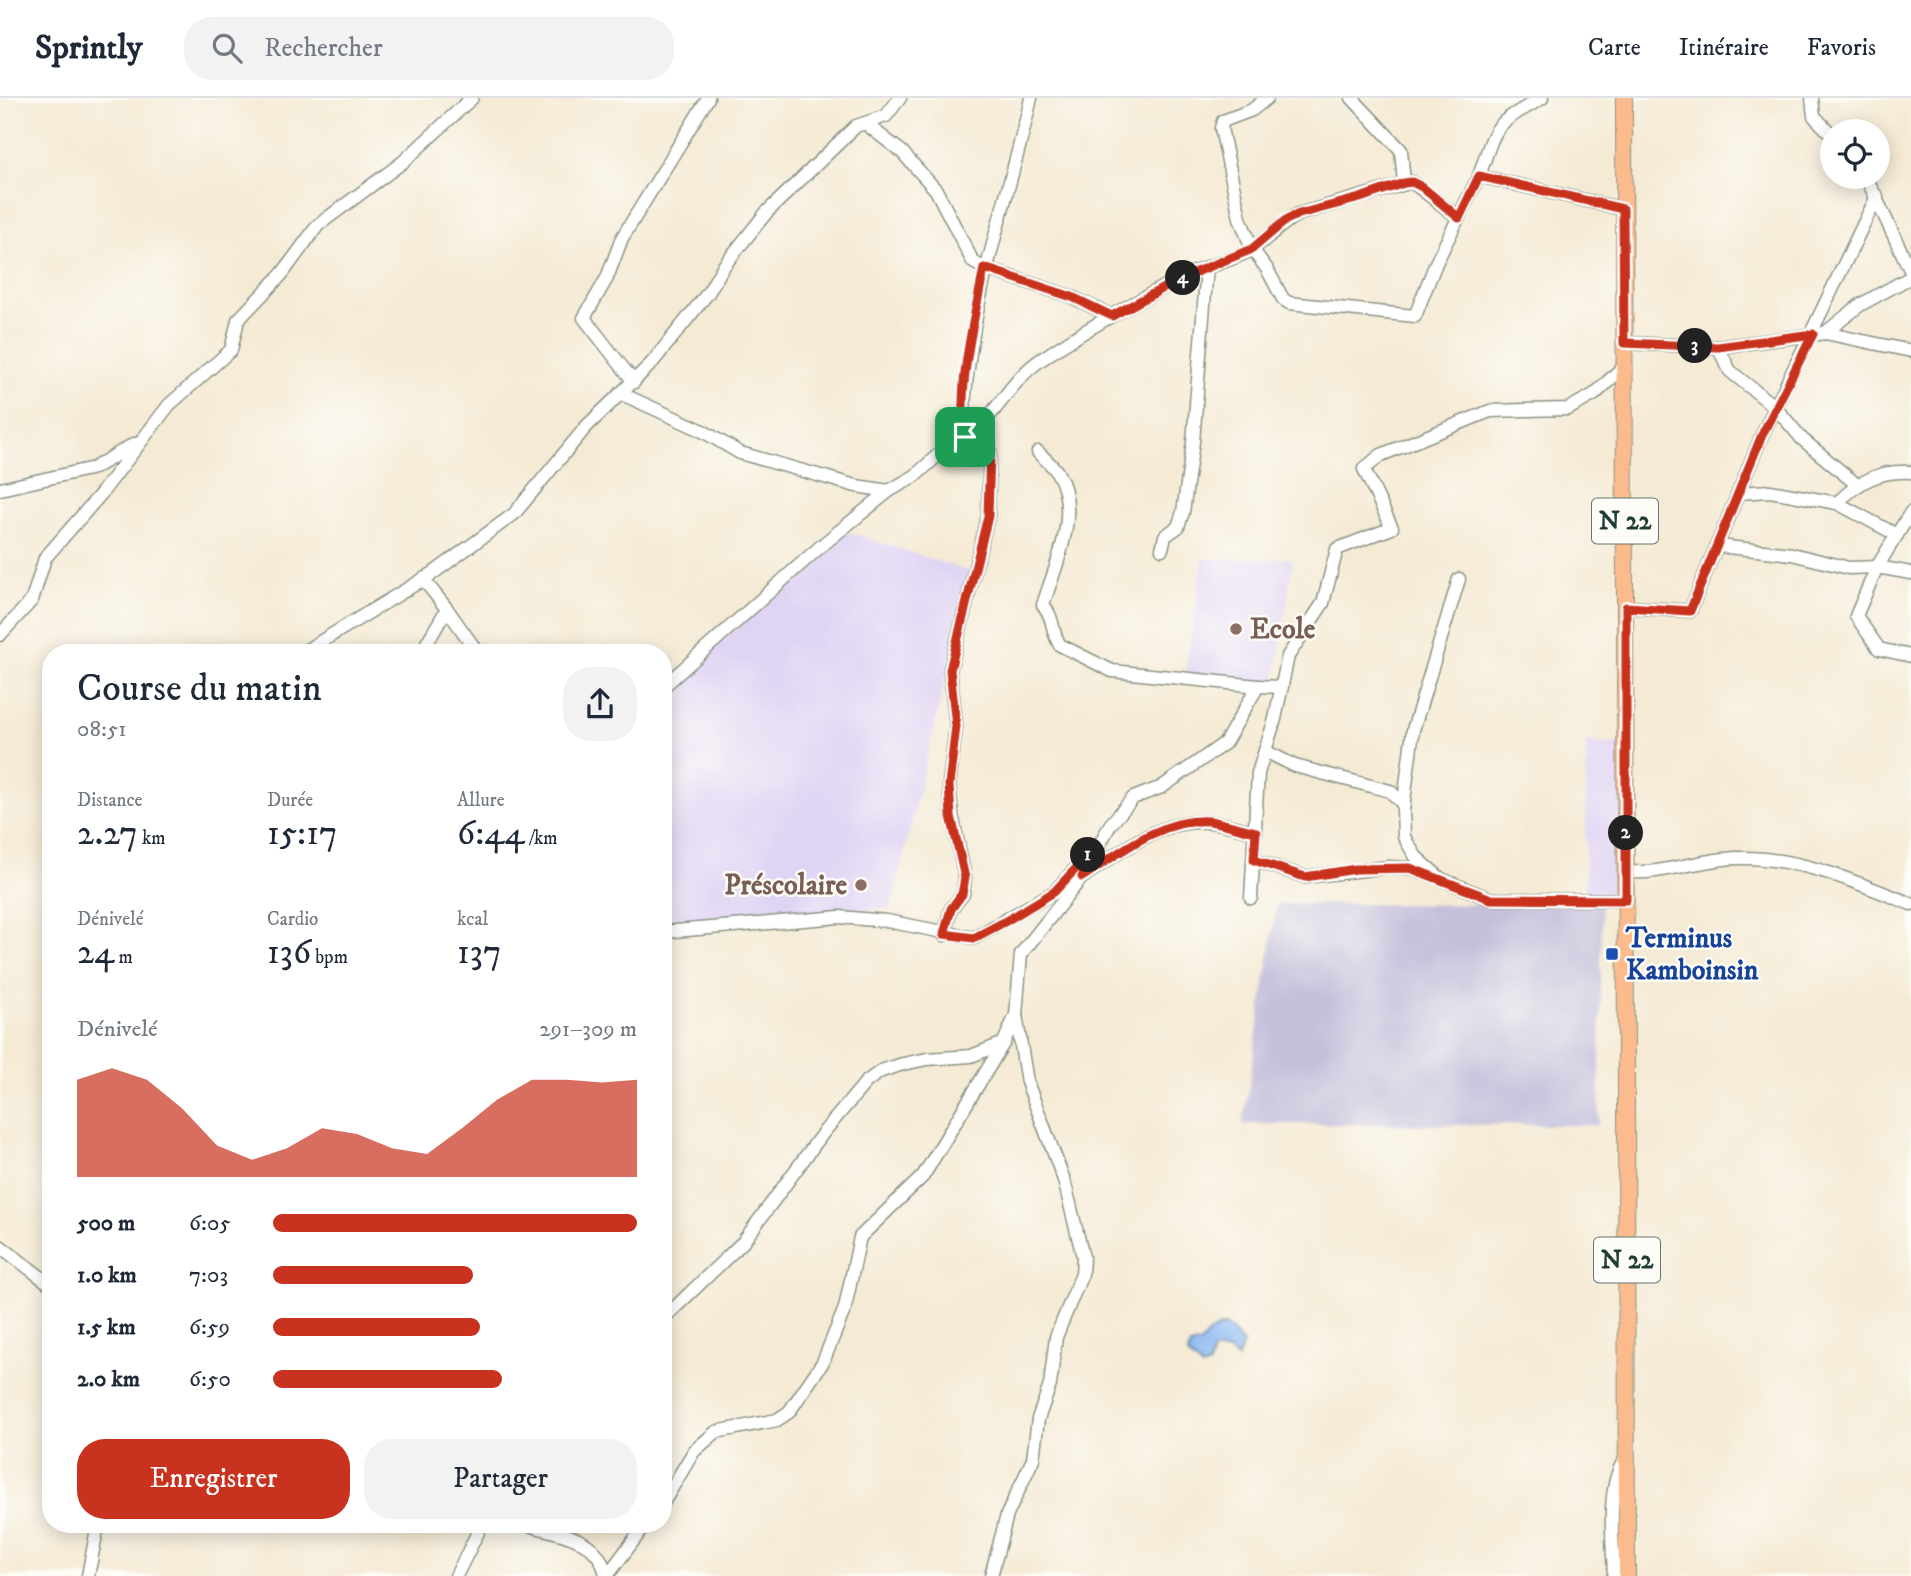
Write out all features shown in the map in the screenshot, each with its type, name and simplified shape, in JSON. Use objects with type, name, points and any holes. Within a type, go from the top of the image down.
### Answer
[{"type":"main road","name":"N 22","points":[[1624,98],[1627,1576]]},
{"type":"street","points":[[0,635],[32,600],[45,558],[169,405],[231,350],[237,320],[282,274],[318,225],[403,162],[472,98]]},
{"type":"street","points":[[634,382],[584,318],[607,278],[622,238],[708,98]]},
{"type":"street","points":[[317,644],[423,579],[514,514],[586,427],[634,382],[708,293],[723,267],[766,213],[818,165],[846,134],[856,126],[886,116],[900,98]]},
{"type":"street","points":[[965,437],[965,388],[984,268],[1024,134],[1031,98]]},
{"type":"street","points":[[1267,98],[1252,110],[1223,121],[1221,128],[1240,218],[1252,249],[1267,269],[1283,299],[1289,303],[1415,316],[1436,263],[1479,176],[1496,127],[1510,114],[1542,98]]},
{"type":"street","points":[[1352,98],[1401,150],[1404,183]]},
{"type":"street","points":[[1812,98],[1814,116],[1820,122]]},
{"type":"street","points":[[866,124],[902,152],[936,190],[973,262],[1072,297],[1112,316]]},
{"type":"street","points":[[1479,176],[1623,209]]},
{"type":"street","points":[[672,679],[888,491],[915,476],[949,445],[980,428],[1025,372],[1112,316],[1207,267],[1252,249],[1286,220],[1299,214],[1404,183],[1412,182],[1422,187],[1459,218]]},
{"type":"street","points":[[1819,334],[1911,274],[1873,189]]},
{"type":"street","points":[[1626,607],[1690,611],[1776,408],[1819,334],[1877,196]]},
{"type":"street","points":[[1162,549],[1165,536],[1178,527],[1183,512],[1193,442],[1207,267]]},
{"type":"street","points":[[1624,343],[1718,347],[1819,334],[1911,351]]},
{"type":"street","points":[[1718,347],[1730,371],[1776,408],[1802,439],[1856,484]]},
{"type":"street","points":[[1251,898],[1256,790],[1288,656],[1323,603],[1337,549],[1392,528],[1364,469],[1381,455],[1490,411],[1568,409],[1595,394],[1624,366]]},
{"type":"street","points":[[622,394],[701,430],[740,453],[856,485],[888,491]]},
{"type":"street","points":[[944,934],[951,909],[962,894],[965,878],[951,816],[949,785],[956,726],[950,670],[988,516],[990,452],[980,428]]},
{"type":"street","points":[[0,489],[94,468],[142,439]]},
{"type":"street","points":[[1038,453],[1058,473],[1066,505],[1066,531],[1043,605],[1052,614],[1056,642],[1112,671],[1282,687]]},
{"type":"street","points":[[1837,503],[1856,484],[1887,472],[1911,472]]},
{"type":"street","points":[[1738,493],[1770,491],[1837,503],[1897,535]]},
{"type":"street","points":[[1909,516],[1877,567],[1856,616],[1879,649],[1911,656]]},
{"type":"street","points":[[1718,546],[1792,554],[1849,568],[1877,567],[1911,573]]},
{"type":"street","points":[[423,579],[472,644]]},
{"type":"street","points":[[1441,879],[1416,857],[1404,837],[1404,805],[1413,730],[1460,579]]},
{"type":"street","points":[[426,644],[447,610]]},
{"type":"street","points":[[672,931],[839,917],[887,921],[974,938],[1054,892],[1097,846],[1133,798],[1162,787],[1225,743],[1258,686]]},
{"type":"street","points":[[1265,751],[1295,766],[1391,791],[1404,805]]},
{"type":"street","points":[[1082,877],[1136,841],[1179,825],[1209,821],[1256,832]]},
{"type":"street","points":[[991,1576],[1007,1515],[1033,1459],[1038,1419],[1050,1385],[1056,1337],[1082,1265],[1064,1180],[1027,1082],[1016,1015],[1021,954],[1082,877],[1097,846]]},
{"type":"street","points":[[1626,872],[1665,871],[1734,858],[1777,860],[1866,886],[1911,904]]},
{"type":"street","points":[[1254,860],[1305,877],[1389,867],[1410,868],[1491,899],[1626,900]]},
{"type":"street","points":[[672,1488],[694,1451],[716,1432],[777,1420],[789,1412],[827,1351],[845,1308],[860,1237],[923,1176],[961,1119],[1016,1015]]},
{"type":"street","points":[[672,1310],[743,1242],[823,1133],[866,1082],[881,1071],[903,1064],[927,1059],[971,1056],[1004,1042]]},
{"type":"street","points":[[0,1246],[42,1278]]},
{"type":"street","points":[[1614,1576],[1613,1498],[1620,1465],[1627,1456]]},
{"type":"street","points":[[88,1576],[96,1533]]},
{"type":"street","points":[[456,1576],[478,1533]]},
{"type":"street","points":[[556,1533],[587,1542],[598,1553],[607,1576]]},
{"type":"street","points":[[607,1576],[639,1533]]},
{"type":"shaded area","points":[[848,532],[971,572],[891,908],[672,927],[672,684]]},
{"type":"shaded area","points":[[1203,559],[1293,559],[1275,683],[1185,676]]},
{"type":"shaded area","points":[[1586,743],[1626,744],[1626,900],[1585,900]]},
{"type":"shaded area","points":[[1277,904],[1602,905],[1599,1125],[1243,1124]]},
{"type":"water","points":[[1226,1326],[1243,1343],[1238,1358],[1229,1351],[1213,1351],[1209,1365],[1202,1368],[1188,1355],[1190,1346],[1201,1343],[1214,1329]]},
{"type":"place","name":"Ecole","points":[[1236,629]]},
{"type":"place","name":"Préscolaire","points":[[861,885]]},
{"type":"place","name":"Terminus Kamboinsin","points":[[1612,954]]},
{"type":"route","points":[[1479,176],[1623,209],[1624,343],[1718,347],[1813,334],[1762,435],[1690,611],[1626,607],[1626,900],[1491,899],[1410,868],[1356,869],[1305,877],[1254,860],[1256,832],[1209,821],[1179,825],[1136,841],[1082,877],[1097,846],[1054,892],[982,935],[974,938],[944,934],[951,909],[962,894],[965,878],[951,816],[949,785],[956,726],[949,683],[950,670],[979,561],[990,497],[990,452],[980,428],[965,437],[965,388],[984,268],[1072,297],[1112,316],[1184,277],[1252,249],[1286,220],[1299,214],[1412,182],[1422,187],[1459,218],[1479,176]]}]
